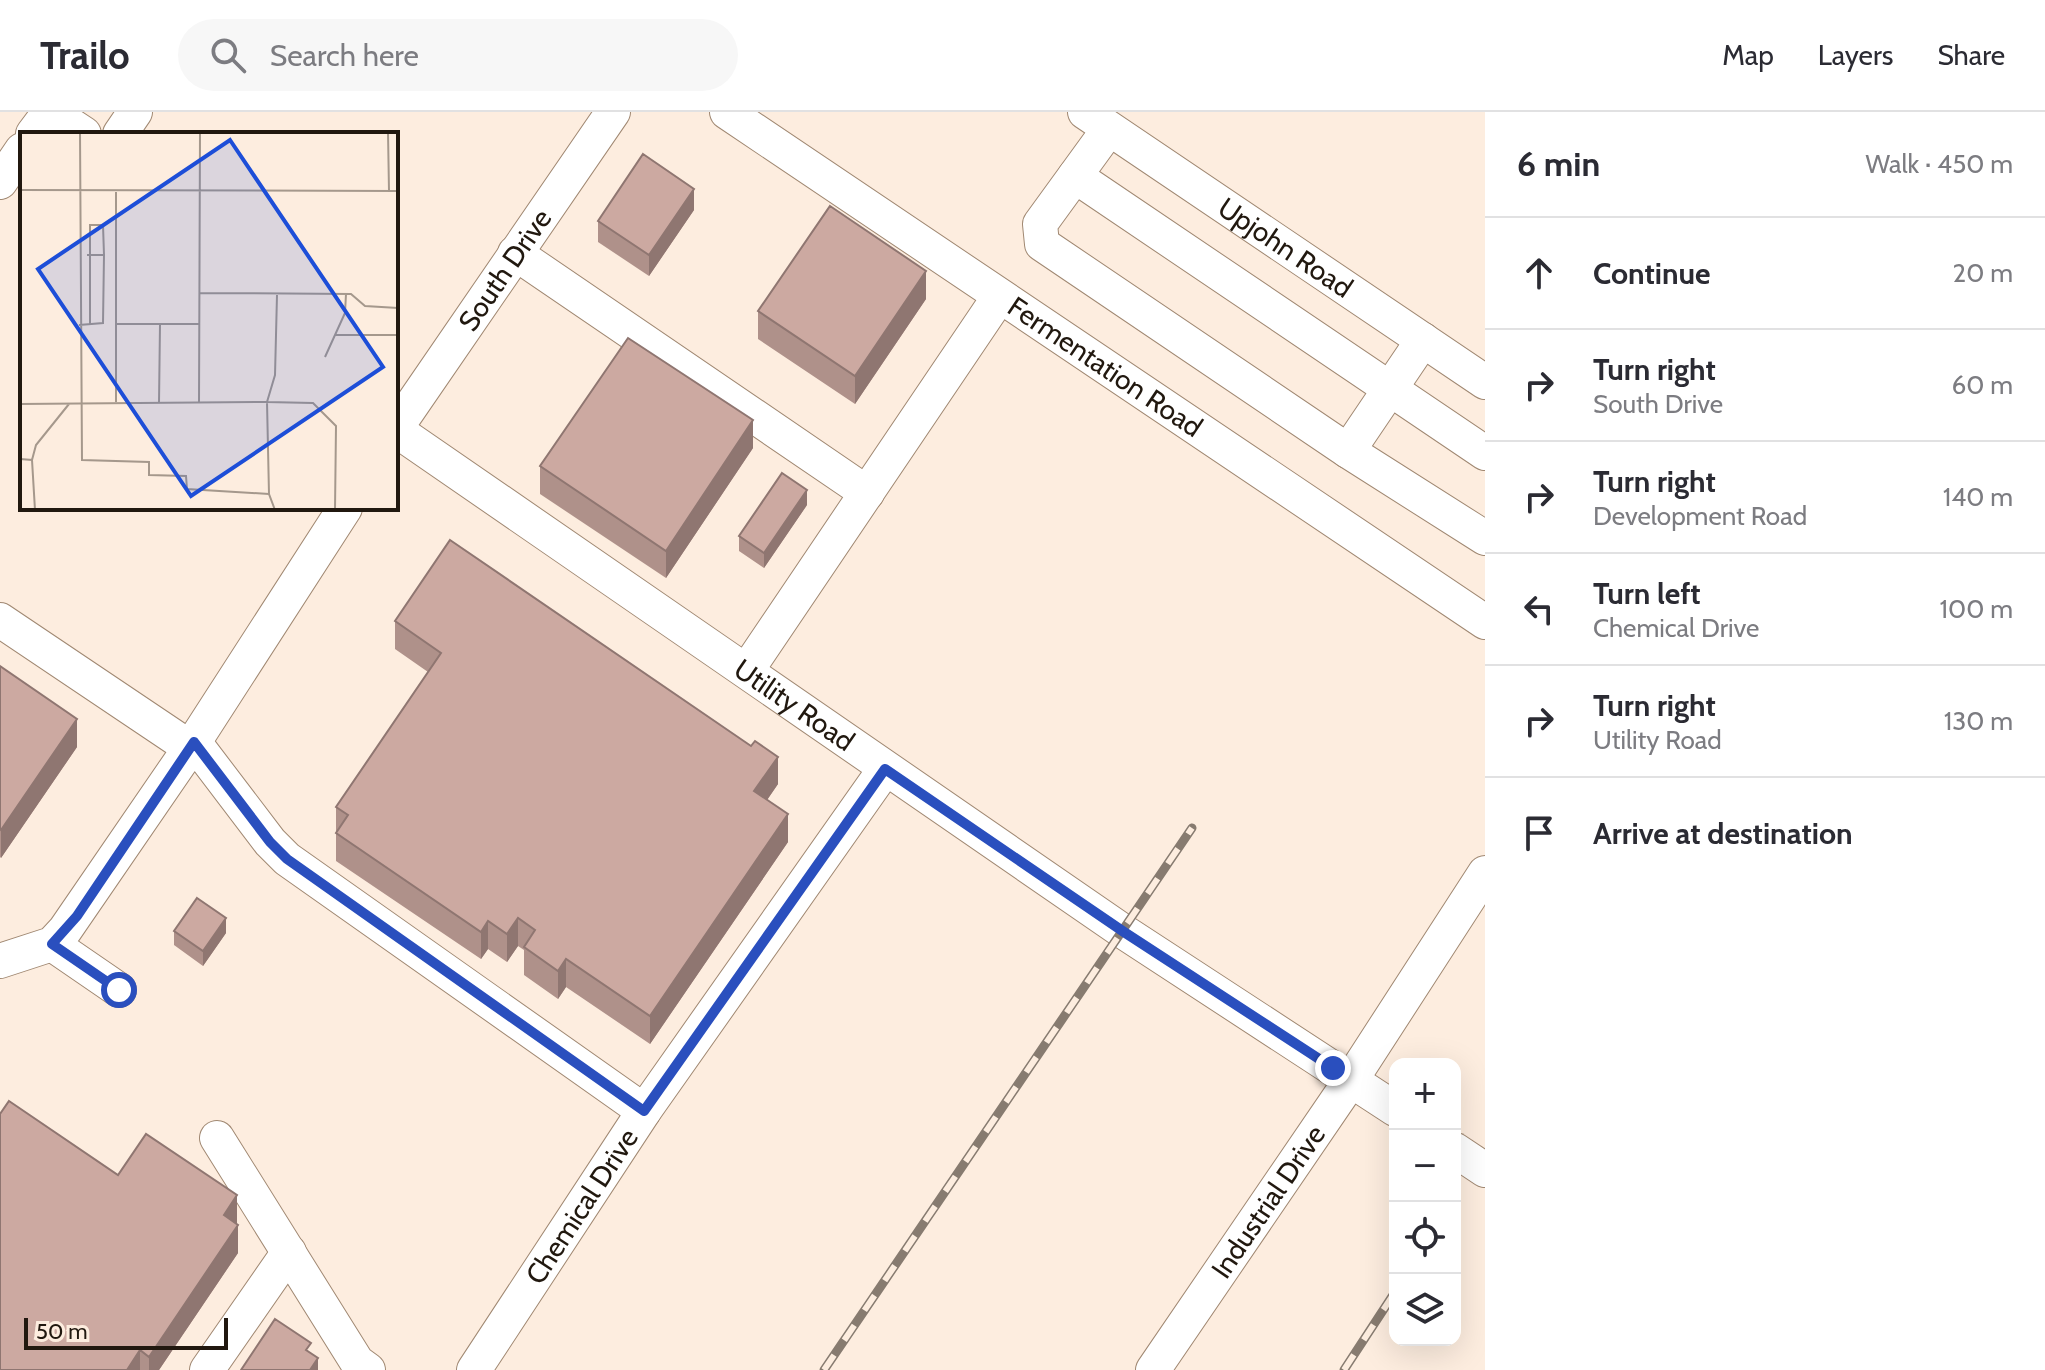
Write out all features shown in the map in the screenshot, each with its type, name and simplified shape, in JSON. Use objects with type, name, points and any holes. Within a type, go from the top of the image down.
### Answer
[{"type":"street","points":[[121,132],[135,112]]},
{"type":"street","name":"South Drive","points":[[398,426],[613,112]]},
{"type":"street","name":"Fermentation Road","points":[[727,112],[1485,622]]},
{"type":"street","points":[[34,132],[45,118],[57,116],[81,132]]},
{"type":"street","points":[[1097,120],[1075,176],[1040,224],[1042,244],[1348,451],[1485,538]]},
{"type":"street","name":"Upjohn Road","points":[[1097,120],[1485,382]]},
{"type":"street","points":[[0,182],[20,153]]},
{"type":"street","points":[[1075,176],[1485,453]]},
{"type":"street","points":[[515,253],[867,493]]},
{"type":"street","points":[[747,670],[999,297]]},
{"type":"street","points":[[1348,451],[1423,340]]},
{"type":"street","name":"Utility Road","points":[[398,430],[1124,932],[1389,1105]]},
{"type":"street","points":[[0,961],[52,944],[77,916],[344,510]]},
{"type":"street","points":[[0,620],[186,745],[194,742]]},
{"type":"street","points":[[194,742],[270,842],[287,859],[644,1111]]},
{"type":"street","name":"Chemical Drive","points":[[474,1370],[644,1111],[885,769]]},
{"type":"street","name":"Industrial Drive","points":[[1153,1370],[1351,1080],[1485,873]]},
{"type":"street","points":[[52,944],[119,990]]},
{"type":"street","points":[[217,1138],[357,1362],[368,1370]]},
{"type":"street","points":[[1461,1154],[1485,1170]]},
{"type":"street","points":[[207,1370],[289,1252]]},
{"type":"building","points":[[643,154],[694,189],[649,255],[598,221]]},
{"type":"building","points":[[830,206],[926,271],[855,376],[758,311]]},
{"type":"building","points":[[628,338],[753,420],[666,551],[540,466]]},
{"type":"building","points":[[782,473],[807,490],[764,553],[739,536]]},
{"type":"building","points":[[450,540],[751,746],[755,741],[778,757],[754,791],[788,814],[650,1016],[566,959],[558,971],[524,947],[535,930],[518,918],[507,934],[488,921],[481,932],[336,833],[348,815],[336,807],[441,653],[395,621]]},
{"type":"building","points":[[0,666],[77,719],[1,830],[0,829]]},
{"type":"building","points":[[197,898],[226,918],[203,951],[174,931]]},
{"type":"building","points":[[9,1101],[118,1175],[146,1134],[237,1195],[224,1215],[238,1225],[149,1357],[140,1350],[127,1370],[0,1370],[0,1114]]},
{"type":"building","points":[[275,1319],[311,1343],[306,1350],[318,1358],[310,1370],[241,1370]]},
{"type":"railway","points":[[824,1370],[1192,828]]},
{"type":"railway","points":[[1344,1370],[1389,1301]]},
{"type":"route","points":[[119,990],[52,944],[77,916],[194,742],[270,842],[287,859],[644,1111],[885,769],[1124,932],[1333,1068]]}]
